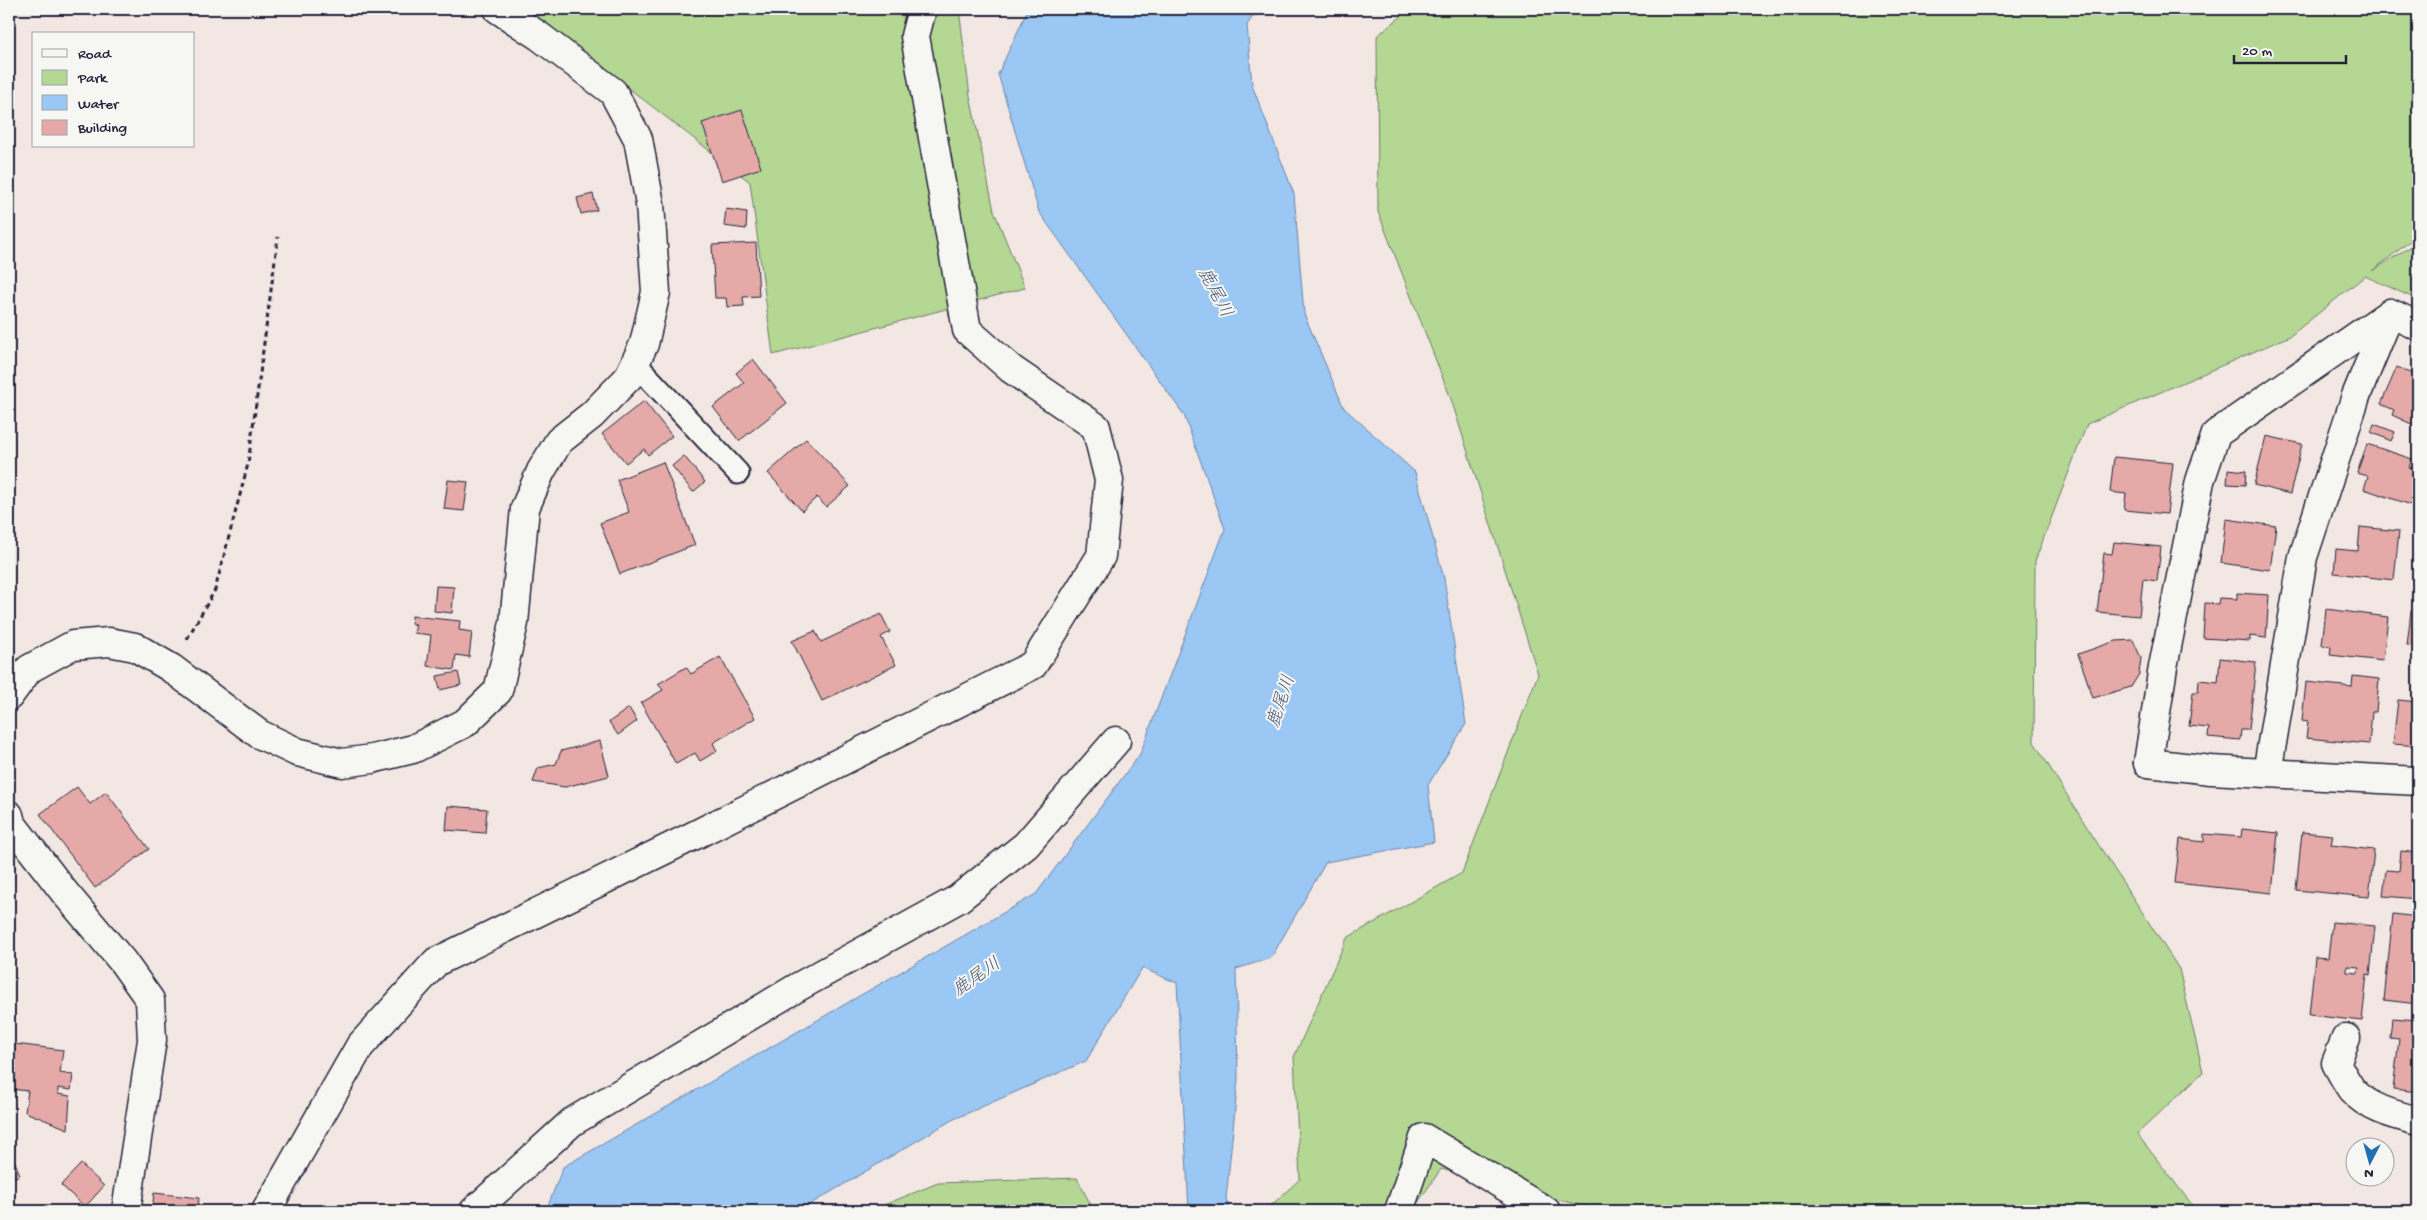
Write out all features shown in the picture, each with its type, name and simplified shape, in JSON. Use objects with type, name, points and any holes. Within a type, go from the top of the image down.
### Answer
[{"type":"street","points":[[9,696],[29,669],[73,645],[109,642],[135,647],[171,668],[259,734],[297,752],[342,763],[372,759],[413,749],[465,723],[498,691],[514,623],[525,508],[542,471],[559,441],[592,415],[628,378],[644,344],[656,292],[650,204],[638,139],[613,92],[540,36],[498,9]]},
{"type":"street","points":[[266,1211],[360,1046],[436,962],[691,837],[1033,665],[1101,556],[1109,480],[1096,427],[1011,369],[967,330],[915,36],[922,9]]},
{"type":"street","points":[[2390,313],[2418,326]]},
{"type":"street","points":[[2390,313],[2216,434],[2200,481],[2162,667],[2148,763],[2210,770],[2418,781]]},
{"type":"street","points":[[2267,773],[2303,558],[2356,396],[2390,313]]},
{"type":"street","points":[[474,1211],[572,1122],[798,987],[958,899],[1026,845],[1116,740]]},
{"type":"street","points":[[9,815],[12,823],[64,893],[123,962],[150,1000],[152,1040],[126,1211]]},
{"type":"street","points":[[2346,1038],[2336,1063],[2352,1090],[2368,1104],[2389,1113],[2418,1121]]},
{"type":"street","points":[[1400,1208],[1424,1138],[1546,1211]]},
{"type":"lane","points":[[635,363],[738,473]]},
{"type":"path","points":[[171,668],[215,590],[248,464],[278,237]]},
{"type":"green space","points":[[526,9],[959,9],[970,96],[994,211],[1025,288],[773,355],[750,182]]},
{"type":"green space","points":[[1410,9],[2418,9],[2418,235],[2372,271],[2418,242],[2418,300],[2365,276],[2290,336],[2087,424],[2035,561],[2034,742],[2179,969],[2203,1072],[2137,1134],[2197,1211],[1603,1211],[1441,1169],[1412,1211],[1265,1211],[1300,1179],[1294,1057],[1347,938],[1462,873],[1538,674],[1451,399],[1378,212],[1377,36]]},
{"type":"green space","points":[[1077,1178],[1094,1211],[869,1211],[938,1183]]},
{"type":"water","name":"鹿尾川","points":[[1028,9],[1258,9],[1247,25],[1252,85],[1294,194],[1304,314],[1344,408],[1415,472],[1444,578],[1466,724],[1428,785],[1434,842],[1326,862],[1271,958],[1236,969],[1238,1079],[1226,1199],[1230,1211],[1189,1211],[1177,983],[1142,968],[1086,1061],[952,1120],[799,1211],[546,1211],[563,1167],[1036,894],[1140,754],[1225,529],[1184,415],[1039,212],[998,74]]},
{"type":"building","points":[[742,110],[761,168],[722,181],[702,123]]},
{"type":"building","points":[[593,194],[597,210],[581,214],[577,198]]},
{"type":"building","points":[[726,209],[747,212],[746,229],[724,226]]},
{"type":"building","points":[[756,243],[759,296],[743,297],[744,306],[727,307],[726,298],[715,298],[712,245]]},
{"type":"building","points":[[753,359],[787,403],[739,441],[713,407],[744,383],[736,373]]},
{"type":"building","points":[[2397,367],[2418,376],[2418,427],[2392,415],[2394,410],[2381,404]]},
{"type":"building","points":[[644,401],[672,436],[648,455],[644,449],[626,463],[602,434]]},
{"type":"building","points":[[2374,424],[2395,432],[2391,441],[2371,432]]},
{"type":"building","points":[[2266,436],[2302,444],[2290,494],[2254,485]]},
{"type":"building","points":[[806,439],[850,486],[826,507],[817,497],[802,511],[768,473]]},
{"type":"building","points":[[2367,444],[2412,459],[2409,467],[2418,470],[2417,507],[2364,489],[2368,476],[2357,473]]},
{"type":"building","points":[[684,456],[705,482],[693,492],[672,466]]},
{"type":"building","points":[[2114,457],[2173,463],[2167,514],[2124,510],[2126,494],[2110,492]]},
{"type":"building","points":[[663,462],[695,545],[620,574],[600,523],[629,512],[617,480]]},
{"type":"building","points":[[2228,469],[2246,471],[2245,485],[2227,484]]},
{"type":"building","points":[[448,480],[468,482],[464,511],[444,509]]},
{"type":"building","points":[[2226,519],[2276,526],[2270,570],[2221,563]]},
{"type":"building","points":[[2360,527],[2399,531],[2394,580],[2334,573],[2336,549],[2358,551]]},
{"type":"building","points":[[2114,542],[2161,547],[2157,581],[2143,579],[2139,616],[2097,612],[2104,553],[2112,554]]},
{"type":"building","points":[[436,586],[454,587],[452,613],[434,611]]},
{"type":"building","points":[[2237,593],[2269,595],[2266,638],[2250,636],[2250,641],[2203,638],[2205,603],[2218,604],[2219,598],[2237,599]]},
{"type":"building","points":[[2326,609],[2388,617],[2383,661],[2330,655],[2331,647],[2322,645]]},
{"type":"building","points":[[2411,611],[2418,612],[2418,646],[2407,645]]},
{"type":"building","points":[[881,614],[890,632],[881,637],[896,665],[822,701],[792,641],[815,631],[821,642]]},
{"type":"building","points":[[412,616],[460,621],[459,630],[472,632],[469,657],[456,655],[454,670],[427,666],[431,635],[414,633],[416,625],[411,624]]},
{"type":"building","points":[[2133,640],[2141,658],[2139,674],[2131,687],[2093,698],[2078,654],[2116,641]]},
{"type":"building","points":[[720,657],[755,718],[713,743],[717,751],[700,761],[695,753],[676,764],[641,703],[663,690],[658,684],[686,667],[691,674]]},
{"type":"building","points":[[2220,658],[2256,662],[2249,730],[2241,730],[2240,740],[2208,737],[2209,728],[2189,726],[2193,692],[2198,692],[2199,680],[2218,682]]},
{"type":"building","points":[[458,672],[461,685],[440,690],[437,676]]},
{"type":"building","points":[[2353,676],[2379,679],[2376,712],[2372,712],[2369,744],[2306,738],[2308,722],[2302,721],[2306,682],[2352,687]]},
{"type":"building","points":[[2398,700],[2418,702],[2418,746],[2393,744]]},
{"type":"building","points":[[629,708],[637,721],[618,735],[609,722]]},
{"type":"building","points":[[600,741],[609,776],[565,787],[533,782],[538,768],[556,764],[561,751]]},
{"type":"building","points":[[77,787],[90,804],[106,792],[149,849],[95,888],[40,814]]},
{"type":"building","points":[[448,806],[487,809],[485,833],[446,830]]},
{"type":"building","points":[[2242,829],[2278,833],[2272,893],[2175,883],[2180,839],[2204,842],[2204,834],[2241,837]]},
{"type":"building","points":[[2302,832],[2333,835],[2331,845],[2374,850],[2369,897],[2296,890]]},
{"type":"building","points":[[2401,851],[2418,853],[2418,899],[2383,896],[2386,870],[2399,871]]},
{"type":"building","points":[[2393,914],[2418,917],[2418,1004],[2384,1000]]},
{"type":"building","points":[[2332,922],[2375,926],[2370,975],[2367,974],[2362,1021],[2309,1015],[2315,957],[2328,958]],"holes":[[[2347,966],[2359,967],[2358,973],[2347,972]]]},
{"type":"building","points":[[2392,1018],[2418,1020],[2418,1092],[2393,1089],[2399,1039],[2390,1038]]},
{"type":"building","points":[[15,1044],[63,1050],[60,1073],[73,1075],[71,1090],[58,1088],[58,1094],[70,1096],[68,1129],[25,1112],[28,1091],[10,1089]]},
{"type":"building","points":[[15,1162],[20,1175],[9,1180],[9,1164]]},
{"type":"building","points":[[81,1164],[104,1186],[85,1207],[61,1185]]},
{"type":"building","points":[[154,1193],[199,1198],[197,1211],[152,1211]]}]
